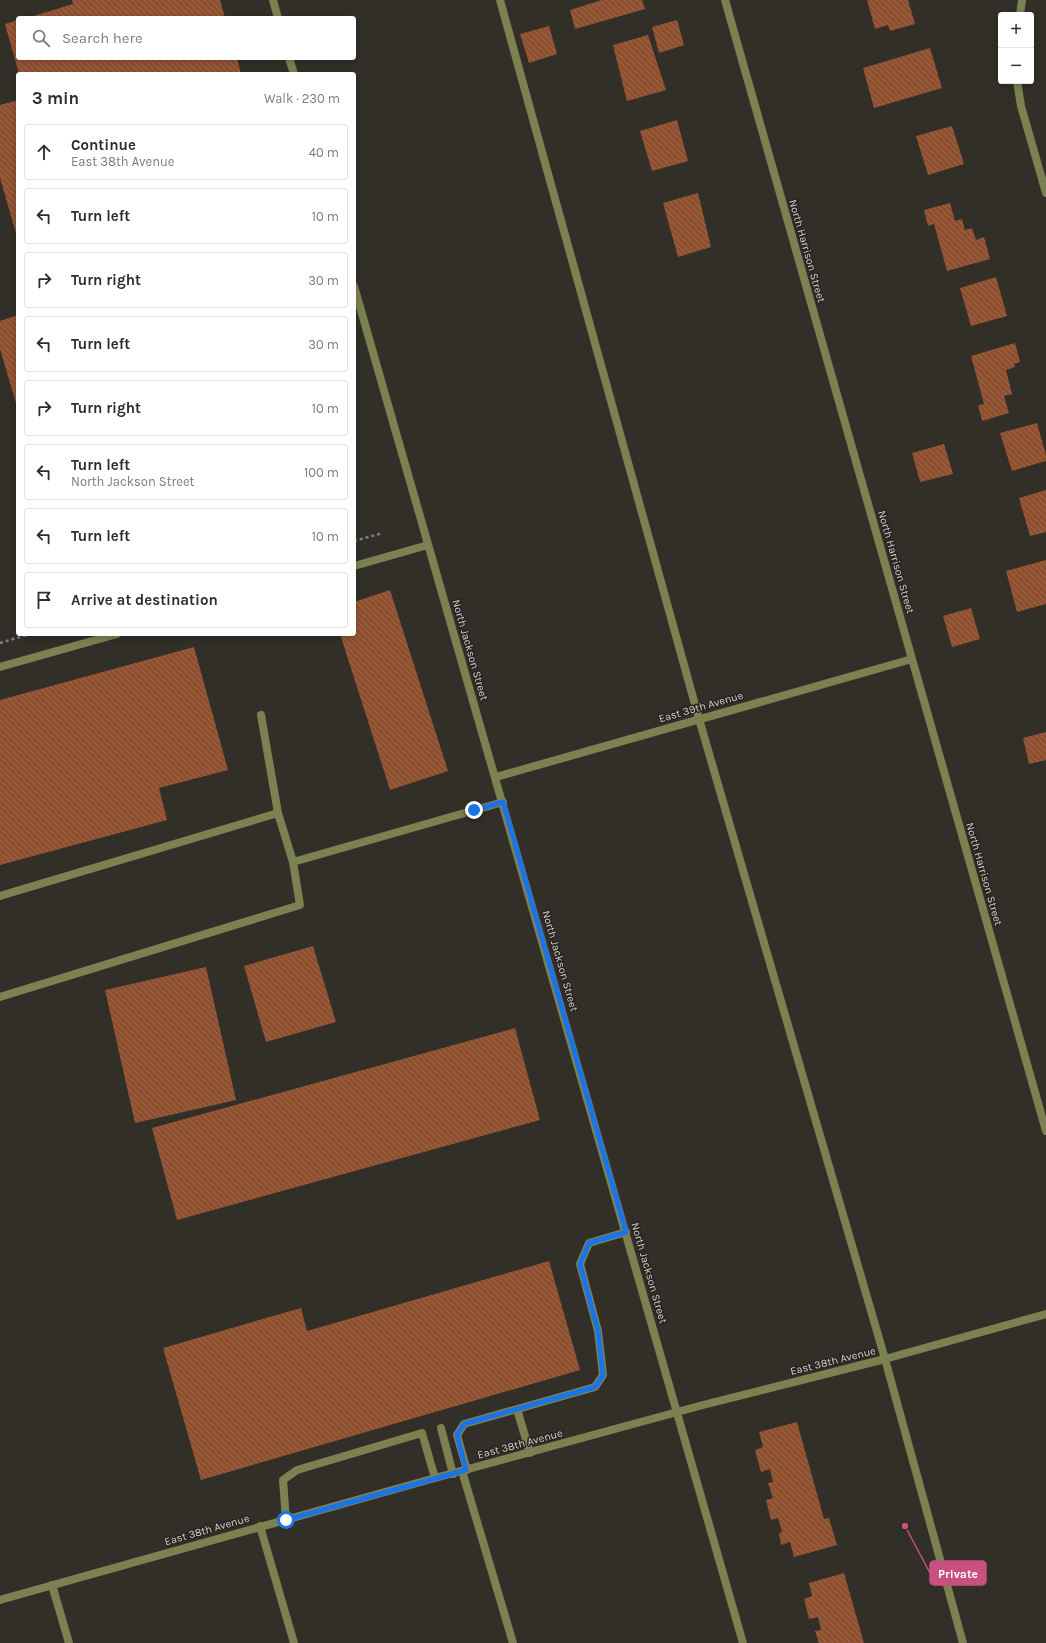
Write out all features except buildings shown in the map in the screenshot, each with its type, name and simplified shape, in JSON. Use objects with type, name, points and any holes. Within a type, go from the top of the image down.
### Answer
[{"type":"street","points":[[273,0],[277,16]]},
{"type":"street","points":[[500,0],[699,719],[884,1359],[963,1643]]},
{"type":"street","name":"North Harrison Street","points":[[725,0],[1046,1131]]},
{"type":"street","points":[[1020,12],[1022,0]]},
{"type":"street","points":[[290,60],[293,72]]},
{"type":"street","points":[[1017,84],[1021,106],[1046,193]]},
{"type":"street","name":"North Jackson Street","points":[[356,293],[496,777],[743,1643]]},
{"type":"street","points":[[356,565],[428,545]]},
{"type":"street","points":[[0,667],[110,636]]},
{"type":"street","name":"East 39th Avenue","points":[[496,777],[912,659]]},
{"type":"street","points":[[0,997],[300,905],[293,862],[278,812],[261,715]]},
{"type":"street","points":[[293,862],[503,802]]},
{"type":"street","points":[[0,896],[278,812]]},
{"type":"street","points":[[513,1643],[464,1470],[457,1435],[464,1424],[595,1387],[603,1375],[598,1331],[580,1264],[589,1243],[626,1232]]},
{"type":"street","name":"East 38th Avenue","points":[[0,1600],[464,1470],[884,1359],[1046,1314]]},
{"type":"street","points":[[518,1409],[530,1453]]},
{"type":"street","points":[[440,1428],[452,1474]]},
{"type":"street","points":[[286,1520],[283,1480],[297,1470],[422,1433],[435,1478]]},
{"type":"street","points":[[260,1526],[294,1643]]},
{"type":"street","points":[[52,1585],[68,1643]]},
{"type":"path","points":[[356,541],[383,533]]},
{"type":"path","points":[[0,643],[23,636]]},
{"type":"place","name":"Private","points":[[905,1526]]},
{"type":"route","points":[[286,1520],[466,1470],[457,1435],[464,1424],[595,1387],[603,1375],[598,1331],[580,1264],[589,1243],[626,1232],[503,802],[474,810]]}]
